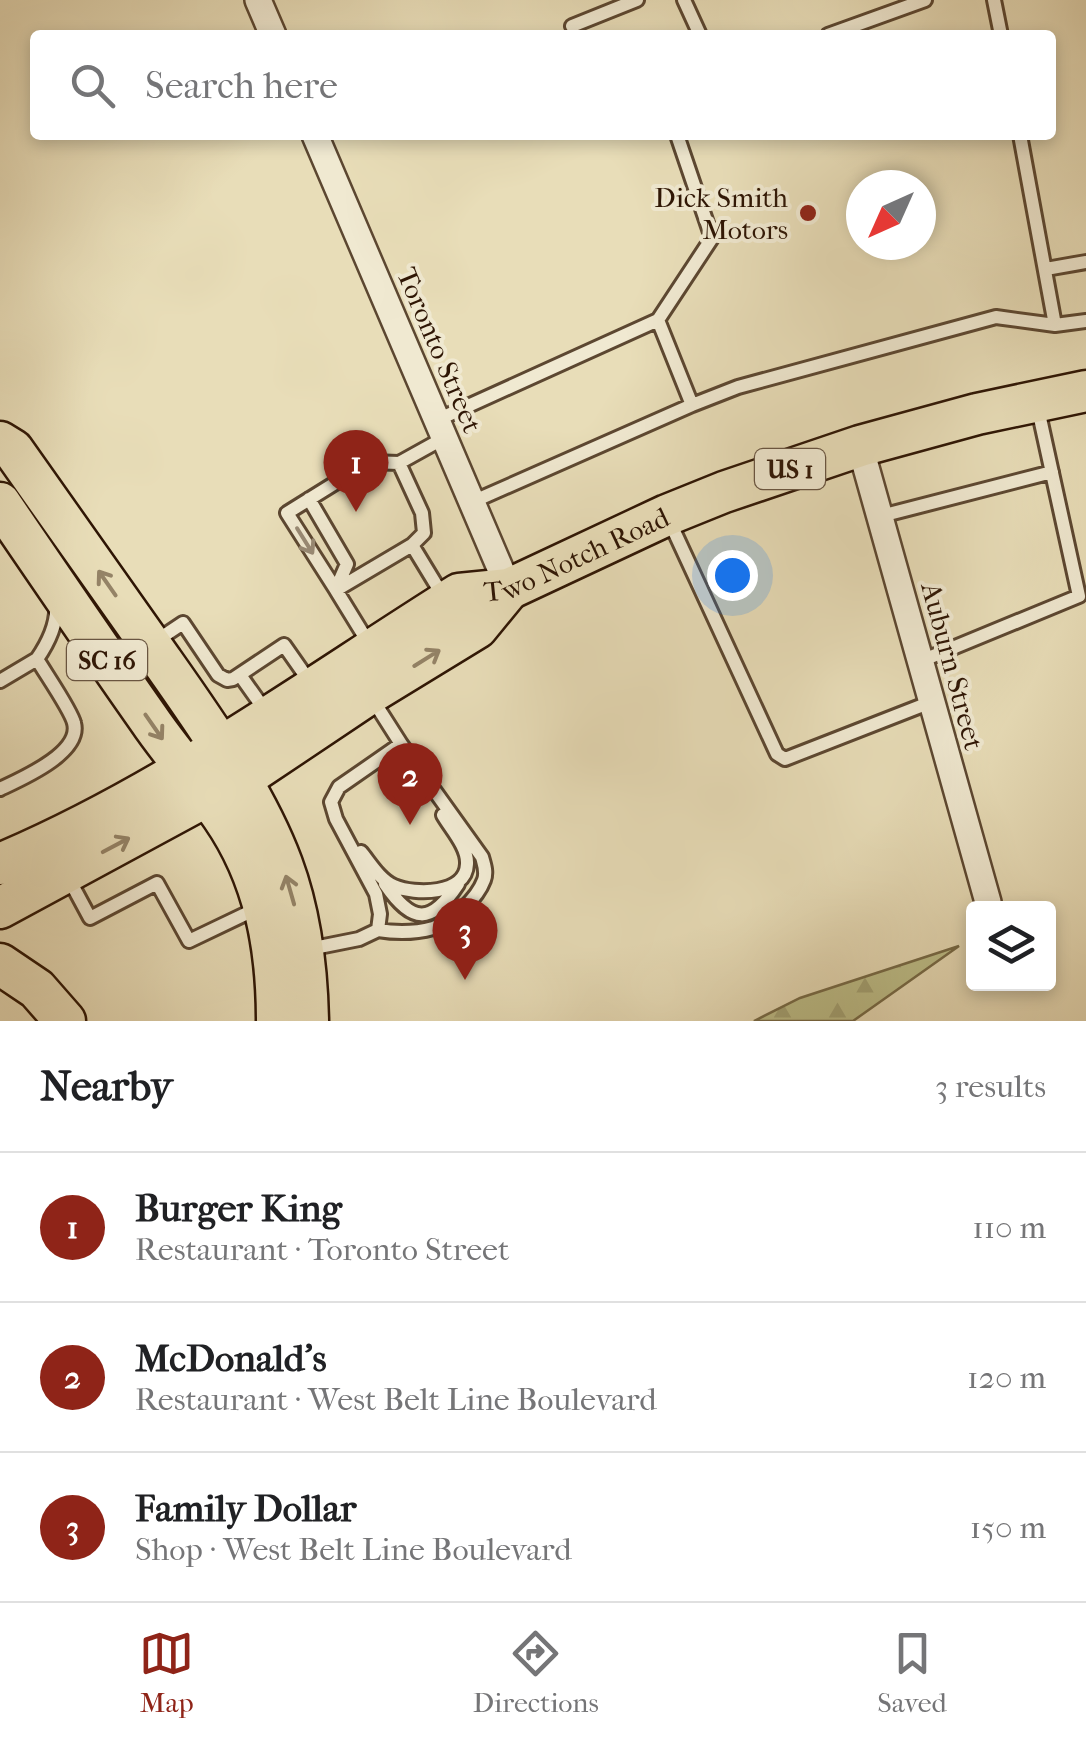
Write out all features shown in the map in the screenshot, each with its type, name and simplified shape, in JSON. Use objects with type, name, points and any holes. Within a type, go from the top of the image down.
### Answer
[{"type":"main road","name":"Two Notch Road","points":[[0,908],[66,872],[210,756],[268,715],[459,594],[510,588],[667,516],[860,446],[1086,392]]},
{"type":"main road","points":[[0,442],[13,450],[150,645],[210,756],[264,906],[289,950],[308,1021]]},
{"type":"main road","name":"SC 16","points":[[0,502],[41,563],[210,756]]},
{"type":"main road","points":[[210,756],[369,694],[476,628],[510,588]]},
{"type":"main road","name":"Two Notch Road","points":[[0,864],[44,845],[210,756]]},
{"type":"main road","points":[[210,756],[256,809],[282,863],[294,901],[277,1021]]},
{"type":"main road","points":[[0,918],[37,989]]},
{"type":"main road","points":[[0,964],[37,989],[66,1021]]},
{"type":"street","points":[[258,0],[271,30]]},
{"type":"street","name":"Toronto Street","points":[[318,140],[510,588]]},
{"type":"street","name":"Auburn Street","points":[[860,446],[988,901]]},
{"type":"lane","points":[[572,26],[636,0]]},
{"type":"lane","points":[[684,0],[698,30]]},
{"type":"lane","points":[[842,30],[926,0]]},
{"type":"lane","points":[[994,0],[1000,30]]},
{"type":"lane","points":[[372,649],[287,513],[370,462],[399,463],[440,429],[658,320],[712,238],[678,140]]},
{"type":"lane","points":[[1021,140],[1055,325]]},
{"type":"lane","points":[[1046,269],[1086,262]]},
{"type":"lane","points":[[472,502],[738,387],[996,318],[1055,325],[1086,321]]},
{"type":"lane","points":[[658,320],[692,405]]},
{"type":"lane","points":[[921,662],[1078,596],[1036,401]]},
{"type":"lane","points":[[336,590],[412,545],[424,533],[424,519],[399,463]]},
{"type":"lane","points":[[881,516],[1052,472]]},
{"type":"lane","points":[[309,499],[348,564],[336,590]]},
{"type":"lane","points":[[667,516],[777,754],[785,758],[931,702]]},
{"type":"lane","points":[[412,545],[446,602]]},
{"type":"lane","points":[[0,681],[37,660],[49,639],[58,607],[41,563]]},
{"type":"lane","points":[[210,756],[233,680],[284,645],[313,686]]},
{"type":"lane","points":[[0,789],[31,774],[60,754],[72,740],[74,722],[37,660]]},
{"type":"lane","points":[[240,675],[268,715]]},
{"type":"lane","points":[[289,950],[359,939],[378,930],[416,932],[439,926],[465,905],[484,879],[482,857],[369,694]]},
{"type":"lane","points":[[378,930],[380,903],[332,802],[339,786],[402,744]]},
{"type":"lane","points":[[375,869],[398,902],[414,914],[423,914],[440,908],[466,869],[465,850],[402,744]]},
{"type":"lane","points":[[345,834],[385,880],[404,889],[440,889],[460,881]]},
{"type":"lane","points":[[66,872],[90,918],[157,883],[189,940],[264,906]]},
{"type":"green space","points":[[959,946],[853,1021],[754,1021],[800,998]]},
{"type":"place","name":"Dick Smith Motors","points":[[808,213]]},
{"type":"place","name":"Burger King","points":[[356,512]]},
{"type":"place","name":"McDonald's","points":[[410,825]]},
{"type":"place","name":"Family Dollar","points":[[465,980]]}]
